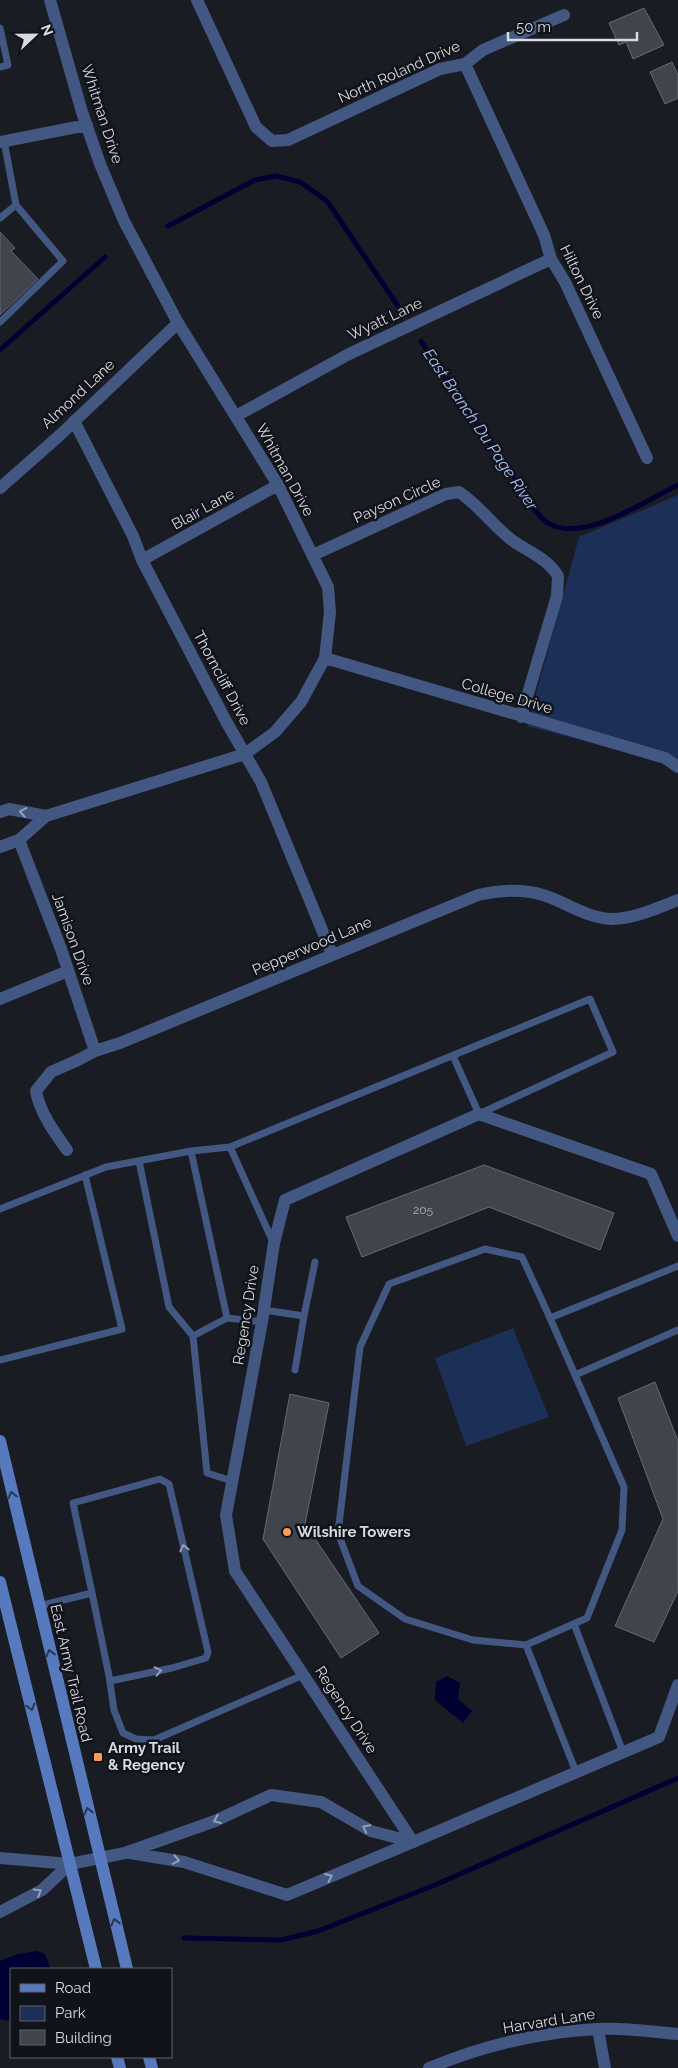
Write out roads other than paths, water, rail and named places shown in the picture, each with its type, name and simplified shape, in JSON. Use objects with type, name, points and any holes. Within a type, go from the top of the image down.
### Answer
[{"type":"main road","name":"East Army Trail Road","points":[[0,1441],[38,1606],[127,1968]]},
{"type":"main road","points":[[0,1582],[96,1968]]},
{"type":"street","name":"Whitman Drive","points":[[0,847],[19,840],[46,816],[245,754],[275,732],[295,711],[325,658],[330,612],[328,587],[278,485],[178,323],[124,222],[87,126],[50,0]]},
{"type":"street","name":"North Roland Drive","points":[[197,0],[256,127],[272,141],[288,140],[440,69],[465,64],[483,50],[540,23],[564,15]]},
{"type":"street","name":"Hilton Drive","points":[[465,64],[544,235],[550,259],[565,282],[647,458]]},
{"type":"street","points":[[2,141],[87,126]]},
{"type":"street","name":"Wyatt Lane","points":[[236,416],[349,354],[550,259]]},
{"type":"street","name":"Almond Lane","points":[[0,488],[178,323]]},
{"type":"street","name":"Thorncliff Drive","points":[[74,421],[133,536],[142,560],[261,782],[332,954]]},
{"type":"street","name":"Blair Lane","points":[[142,560],[278,485]]},
{"type":"street","name":"Payson Circle","points":[[313,555],[446,494],[459,492],[475,502],[493,523],[513,540],[547,562],[558,576],[557,596],[521,717]]},
{"type":"street","name":"College Drive","points":[[325,658],[665,758],[678,767]]},
{"type":"street","name":"Whitman Drive","points":[[0,812],[9,809],[46,816]]},
{"type":"street","name":"Jamison Drive","points":[[19,840],[68,971],[94,1050]]},
{"type":"street","name":"Pepperwood Lane","points":[[67,1150],[46,1117],[38,1101],[36,1091],[51,1072],[94,1050],[120,1043],[332,954],[478,896],[499,890],[524,890],[544,895],[581,912],[611,919],[639,915],[678,900]]},
{"type":"street","points":[[0,999],[68,971]]},
{"type":"street","points":[[479,1114],[650,1174],[678,1236]]},
{"type":"street","name":"Regency Drive","points":[[413,1842],[235,1570],[226,1516],[263,1316],[274,1243],[285,1200],[479,1114]]},
{"type":"street","points":[[128,1852],[184,1862],[287,1895],[659,1737],[678,1685]]},
{"type":"street","points":[[0,1858],[70,1864],[128,1852],[216,1821],[271,1796],[321,1802],[371,1831],[413,1842]]},
{"type":"street","points":[[0,1912],[42,1890],[70,1864]]},
{"type":"street","points":[[598,2029],[604,2068]]},
{"type":"street","name":"Harvard Lane","points":[[429,2068],[454,2058],[523,2038],[598,2029],[678,2034]]},
{"type":"lane","points":[[0,28],[8,65],[0,67]]},
{"type":"lane","points":[[0,322],[64,261],[16,206],[2,141]]},
{"type":"lane","points":[[0,218],[16,206]]},
{"type":"lane","points":[[0,1210],[106,1167],[191,1151],[230,1147],[590,999],[613,1052],[479,1114],[452,1056]]},
{"type":"lane","points":[[230,1147],[274,1243]]},
{"type":"lane","points":[[191,1151],[227,1318]]},
{"type":"lane","points":[[139,1161],[168,1306],[193,1336],[206,1473],[232,1481]]},
{"type":"lane","points":[[0,1360],[122,1329],[85,1176]]},
{"type":"lane","points":[[485,1249],[522,1257],[550,1318],[624,1487],[622,1530],[587,1618],[526,1645],[473,1640],[405,1619],[358,1586],[338,1533],[360,1346],[390,1284],[485,1249]]},
{"type":"lane","points":[[295,1370],[315,1262]]},
{"type":"lane","points":[[550,1318],[678,1266]]},
{"type":"lane","points":[[193,1336],[227,1318],[304,1316]]},
{"type":"lane","points":[[575,1375],[678,1330]]},
{"type":"lane","points":[[110,1681],[172,1668],[206,1658],[208,1652],[170,1484],[160,1479],[73,1503],[110,1681],[114,1710],[123,1733],[136,1739],[154,1740],[303,1674]]},
{"type":"lane","points":[[38,1606],[92,1593]]},
{"type":"lane","points":[[574,1624],[623,1752]]},
{"type":"lane","points":[[526,1645],[576,1772]]},
{"type":"waterway","name":"East Branch Du Page River","points":[[168,226],[255,180],[276,176],[300,182],[327,201],[400,309]]},
{"type":"waterway","name":"East Branch Du Page River","points":[[0,350],[105,257]]},
{"type":"waterway","name":"East Branch Du Page River","points":[[421,341],[533,507],[541,518],[549,524],[566,528],[582,528],[599,523],[616,517],[678,485]]},
{"type":"waterway","points":[[184,1938],[281,1940],[318,1931],[435,1885],[678,1778]]},
{"type":"place","name":"Wilshire Towers","points":[[287,1532]]},
{"type":"place","name":"Army Trail & Regency","points":[[98,1757]]}]
